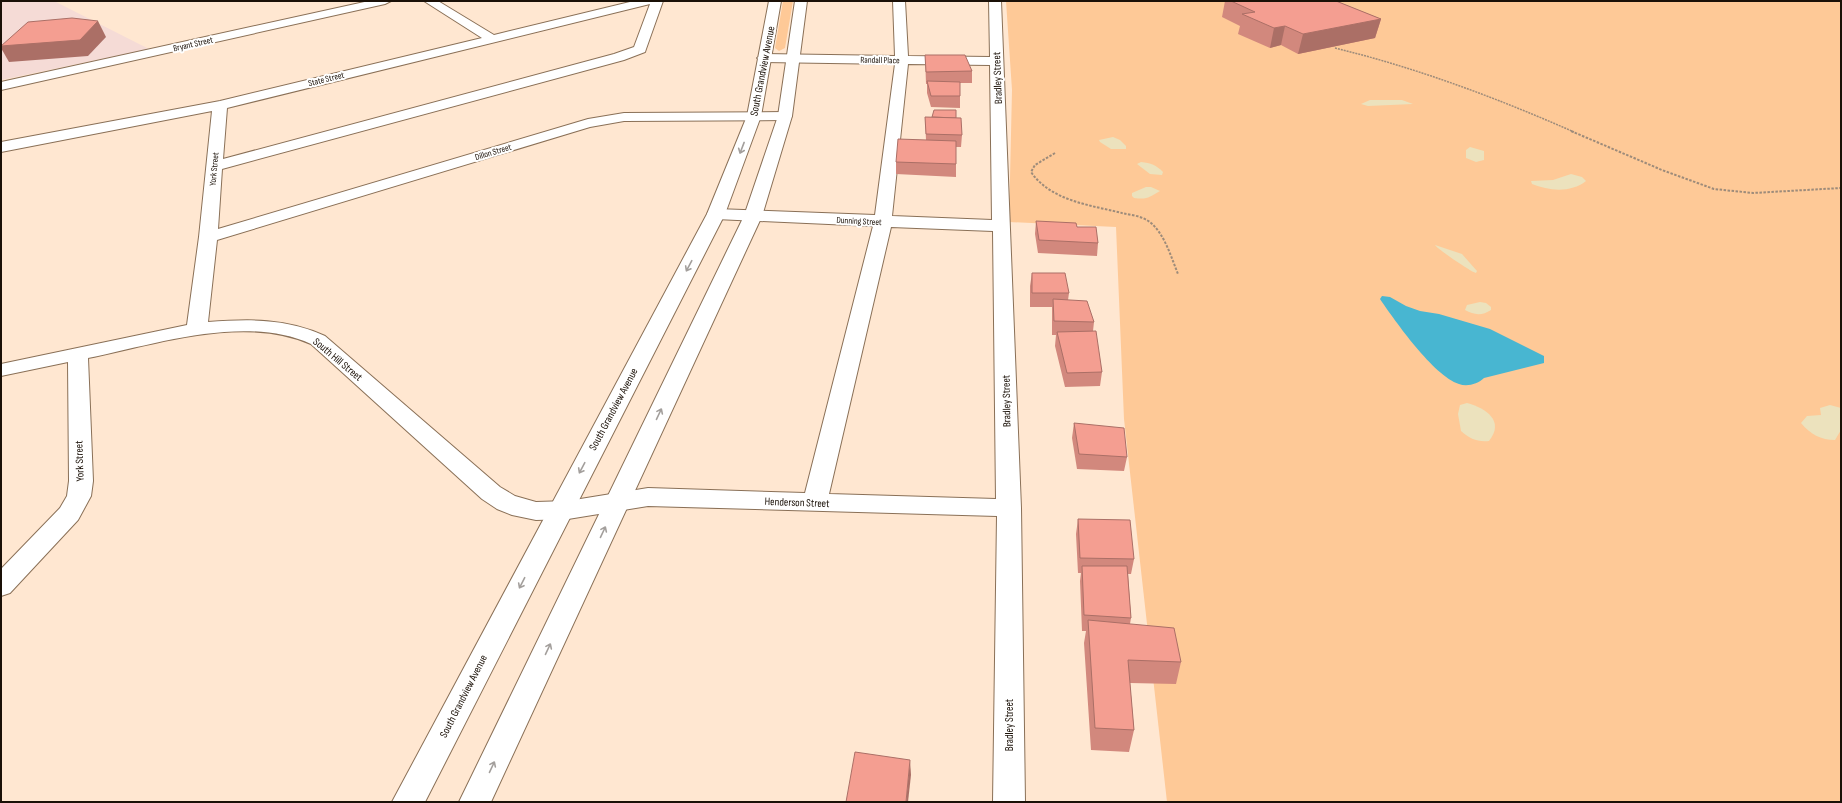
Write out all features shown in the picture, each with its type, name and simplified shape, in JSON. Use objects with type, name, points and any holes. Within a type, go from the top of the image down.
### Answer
[{"type":"street","name":"Bryant Street","points":[[1,86],[385,1]]},
{"type":"street","points":[[430,1],[493,39]]},
{"type":"street","name":"State Street","points":[[1,147],[220,105],[648,1]]},
{"type":"street","points":[[214,166],[619,57],[640,48],[657,1]]},
{"type":"street","name":"South Grandview Avenue","points":[[408,802],[716,214],[754,116],[776,1]]},
{"type":"street","points":[[475,802],[753,216],[785,116],[801,1]]},
{"type":"street","points":[[815,502],[883,222],[902,60],[899,1]]},
{"type":"street","name":"Bradley Street","points":[[995,1],[1009,508],[1009,802]]},
{"type":"street","name":"Randall Place","points":[[764,58],[997,61]]},
{"type":"street","name":"York Street","points":[[197,329],[208,237],[220,105]]},
{"type":"street","name":"Dillon Street","points":[[208,237],[588,123],[624,118],[785,116]]},
{"type":"street","name":"Dunning Street","points":[[716,214],[1002,226]]},
{"type":"street","name":"South Hill Street","points":[[1,370],[197,329],[229,326],[258,327],[278,328],[308,334],[330,350],[501,502],[514,508],[528,510],[559,512],[586,508]]},
{"type":"street","name":"York Street","points":[[1,586],[69,514],[79,496],[81,481],[78,354]]},
{"type":"street","name":"Henderson Street","points":[[586,508],[618,500],[648,497],[1009,508]]},
{"type":"path","points":[[1335,48],[1380,60],[1453,84],[1570,130],[1662,170],[1714,189],[1731,192],[1753,193],[1841,188]]},
{"type":"path","points":[[1055,153],[1035,165],[1031,172],[1034,179],[1041,186],[1055,194],[1078,202],[1139,217],[1150,222],[1158,230],[1178,274]]},
{"type":"shaded area","points":[[54,1],[149,49],[1,80],[1,2]]},
{"type":"shaded area","points":[[783,1],[793,1],[785,48],[779,51],[775,48]]},
{"type":"shaded area","points":[[1006,1],[1841,1],[1841,802],[1167,802],[1124,419],[1116,227],[1009,222],[1012,90]]},
{"type":"sand","points":[[1370,100],[1402,100],[1413,104],[1368,106],[1361,104]]},
{"type":"sand","points":[[1113,137],[1120,140],[1126,146],[1126,149],[1111,149],[1099,140]]},
{"type":"sand","points":[[1470,147],[1484,151],[1484,160],[1476,162],[1466,158],[1466,150]]},
{"type":"sand","points":[[1141,162],[1156,166],[1163,172],[1162,175],[1150,174],[1137,164]]},
{"type":"sand","points":[[1571,174],[1582,177],[1586,181],[1574,188],[1560,190],[1532,184],[1531,181],[1553,180]]},
{"type":"sand","points":[[1146,187],[1151,187],[1160,191],[1145,198],[1139,199],[1132,196],[1132,193]]},
{"type":"sand","points":[[1435,245],[1462,254],[1477,271],[1476,273],[1454,260]]},
{"type":"sand","points":[[1480,302],[1486,303],[1491,307],[1491,310],[1478,314],[1465,310],[1467,305]]},
{"type":"sand","points":[[1467,403],[1481,408],[1491,416],[1495,427],[1489,441],[1474,439],[1461,431],[1458,414],[1460,405]]},
{"type":"sand","points":[[1830,405],[1841,408],[1841,430],[1835,440],[1816,436],[1801,423],[1807,416],[1821,415],[1820,408]]},
{"type":"water","points":[[1382,296],[1390,297],[1406,306],[1420,311],[1439,314],[1490,329],[1544,356],[1544,363],[1484,378],[1479,382],[1472,384],[1459,384],[1449,379],[1438,370],[1416,347],[1380,299]]},
{"type":"building","points":[[1231,1],[1336,1],[1381,19],[1303,34],[1285,26],[1274,28],[1242,14],[1255,12]]},
{"type":"building","points":[[72,18],[98,21],[80,40],[1,46],[28,22]]},
{"type":"building","points":[[925,55],[965,55],[972,71],[926,72]]},
{"type":"building","points":[[927,81],[960,82],[960,96],[931,96]]},
{"type":"building","points":[[934,110],[956,110],[956,118],[932,117]]},
{"type":"building","points":[[925,117],[961,118],[962,135],[926,134]]},
{"type":"building","points":[[898,139],[956,141],[956,164],[896,162]]},
{"type":"building","points":[[1036,221],[1076,223],[1077,227],[1096,227],[1098,243],[1039,240]]},
{"type":"building","points":[[1032,273],[1065,273],[1069,293],[1032,293]]},
{"type":"building","points":[[1053,299],[1087,301],[1094,322],[1054,321]]},
{"type":"building","points":[[1096,331],[1102,372],[1067,373],[1057,332]]},
{"type":"building","points":[[1074,423],[1124,428],[1127,457],[1079,454]]},
{"type":"building","points":[[1078,519],[1130,520],[1134,559],[1080,558]]},
{"type":"building","points":[[1082,566],[1127,566],[1131,618],[1084,615]]},
{"type":"building","points":[[1088,620],[1174,628],[1181,662],[1128,660],[1134,730],[1095,728]]},
{"type":"building","points":[[855,752],[910,760],[906,802],[846,802]]}]
